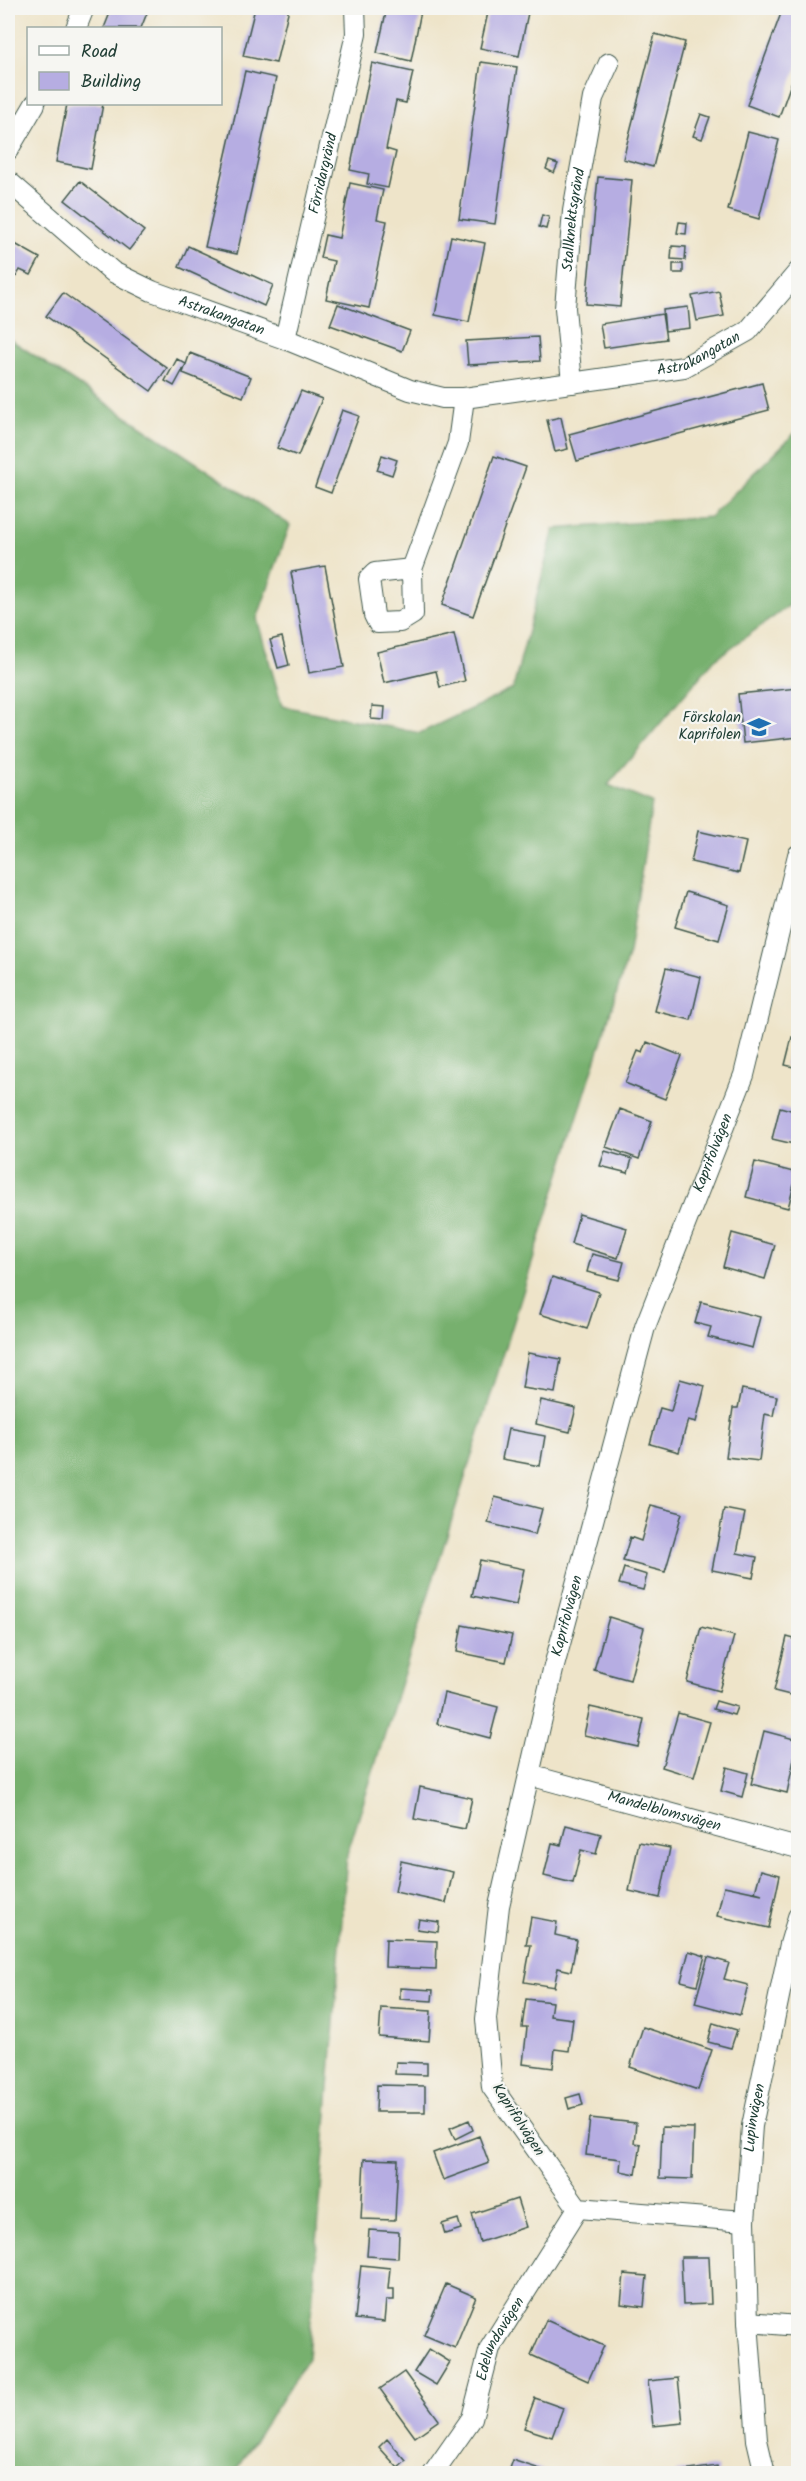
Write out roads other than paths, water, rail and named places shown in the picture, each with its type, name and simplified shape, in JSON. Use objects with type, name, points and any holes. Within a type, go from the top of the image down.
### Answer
[{"type":"street","points":[[76,27],[84,8]]},
{"type":"street","name":"Förridargränd","points":[[285,339],[356,34],[355,8]]},
{"type":"street","name":"Stallknektsgränd","points":[[572,383],[565,308],[573,211],[593,98],[609,63]]},
{"type":"street","points":[[8,150],[34,105]]},
{"type":"street","name":"Astrakangatan","points":[[8,181],[113,272],[152,291],[285,339],[410,390],[442,398],[464,399],[684,367],[748,331],[798,272]]},
{"type":"street","points":[[412,569],[458,443],[464,399]]},
{"type":"street","name":"Kaprifolvägen","points":[[578,2208],[492,2086],[486,2019],[499,1906],[553,1670],[645,1327],[744,1075],[798,855]]},
{"type":"street","name":"Mandelblomsvägen","points":[[529,1775],[798,1848]]},
{"type":"street","name":"Lupinvägen","points":[[765,2474],[758,2440],[748,2322],[745,2221],[752,2126],[790,1944],[798,1917]]},
{"type":"street","points":[[578,2208],[745,2221]]},
{"type":"street","name":"Edelundavägen","points":[[433,2474],[472,2418],[490,2348],[578,2208]]},
{"type":"street","points":[[748,2322],[798,2326]]},
{"type":"place","name":"Förskolan Kaprifolen","points":[[759,727]]}]
